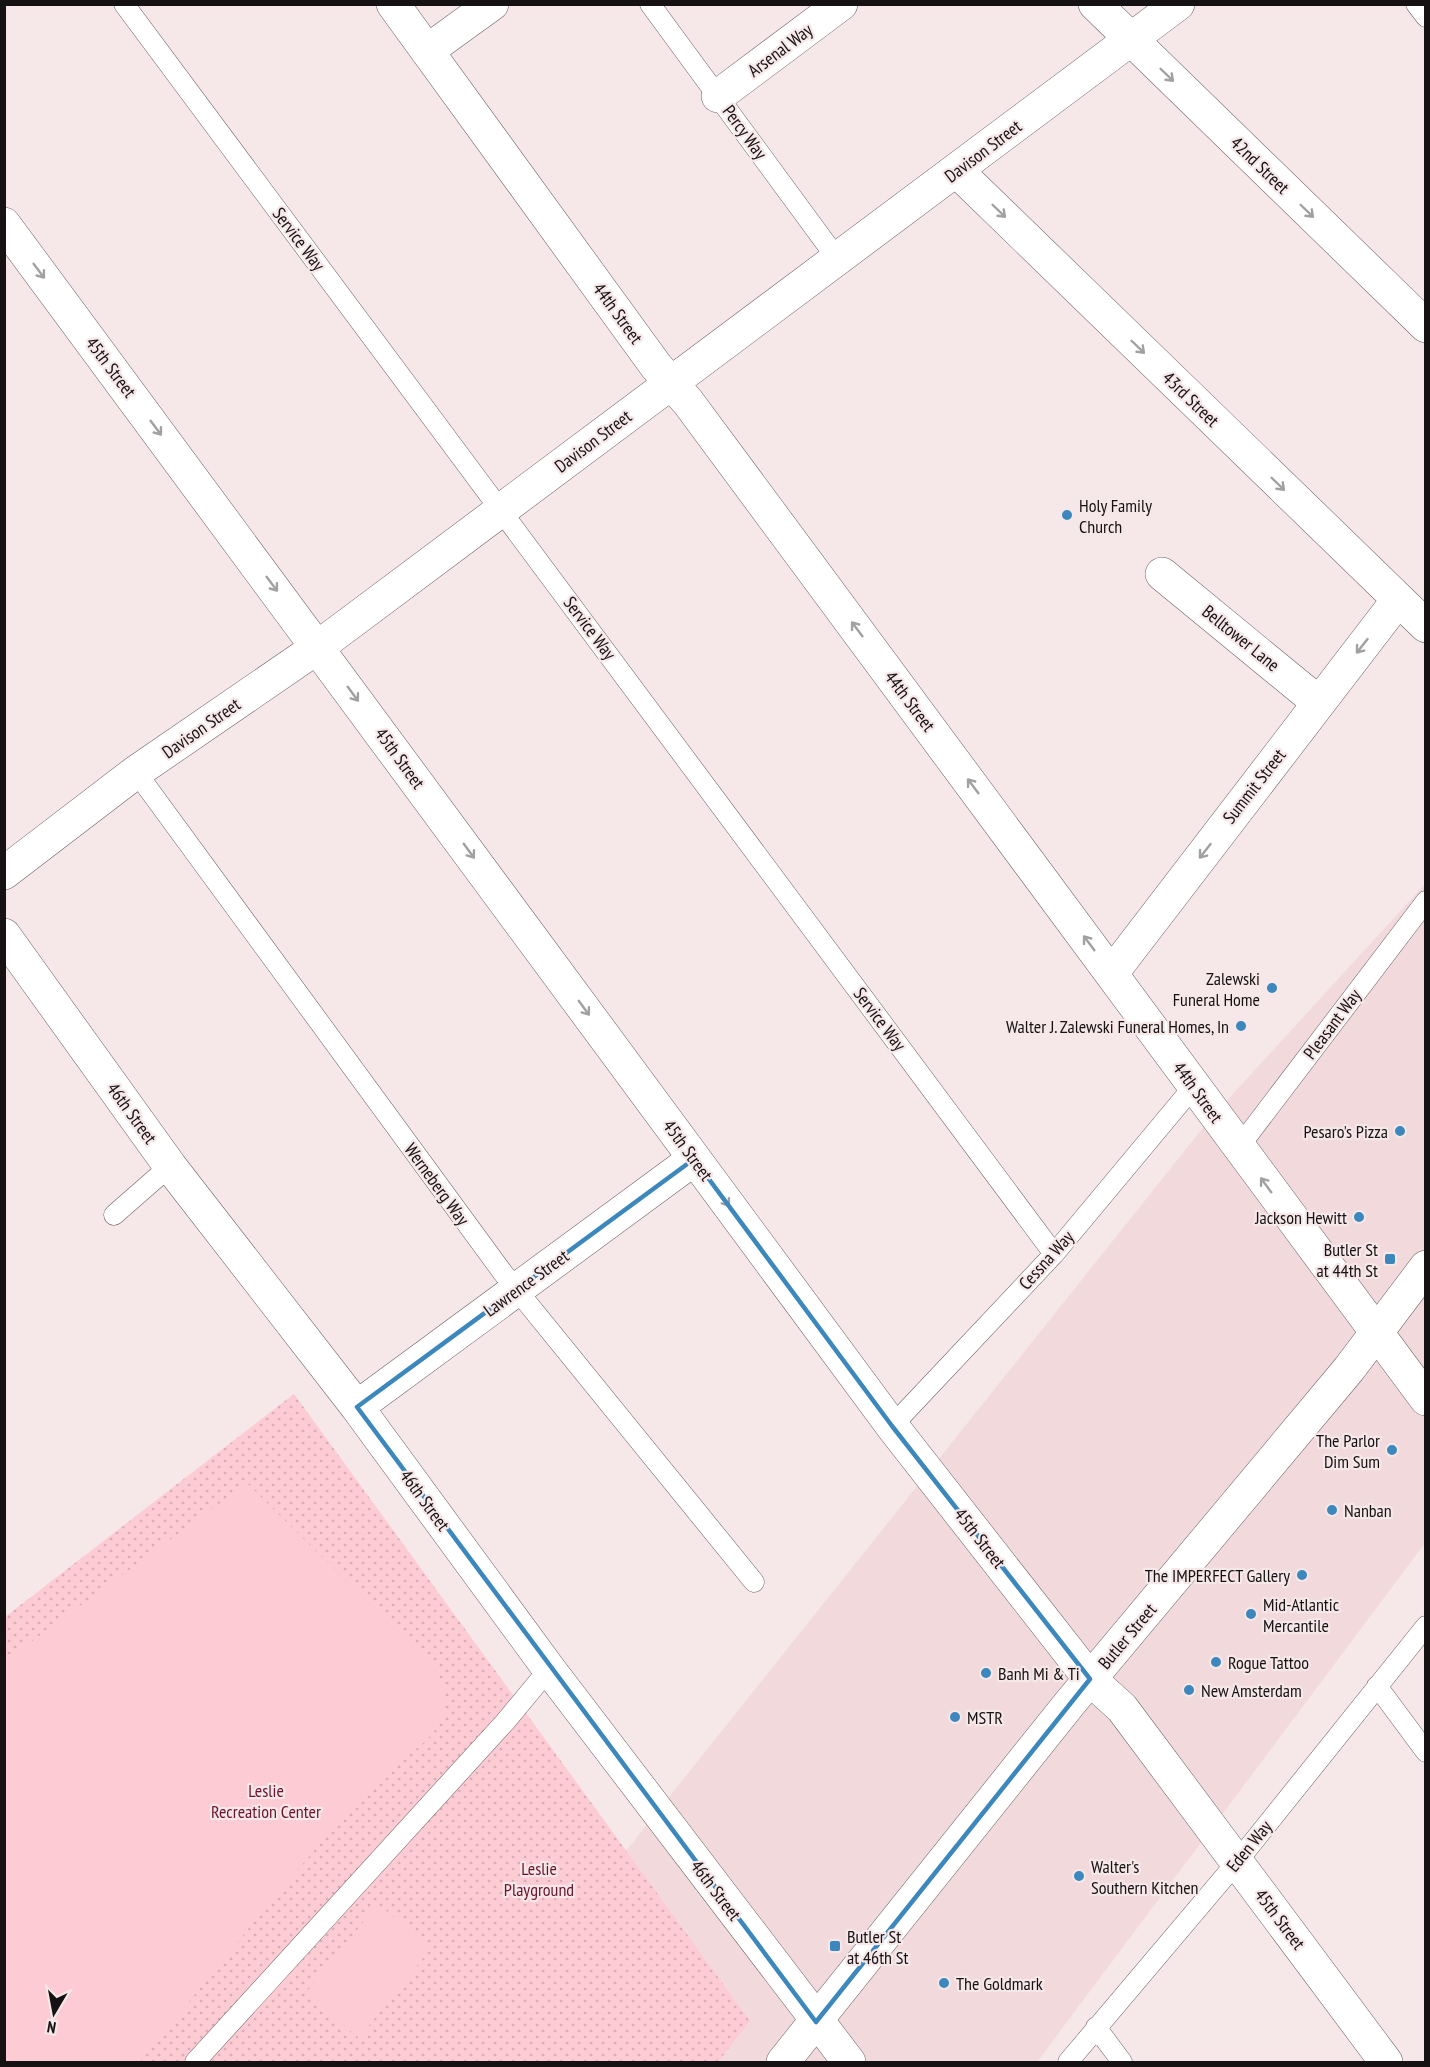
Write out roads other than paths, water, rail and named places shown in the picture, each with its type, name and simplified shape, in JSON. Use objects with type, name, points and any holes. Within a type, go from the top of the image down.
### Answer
[{"type":"street","name":"44th Street","points":[[393,4],[671,383],[688,402],[1112,973],[1375,1334],[1425,1399]]},
{"type":"street","points":[[427,51],[492,4]]},
{"type":"street","name":"Arsenal Way","points":[[718,96],[841,4]]},
{"type":"street","name":"42nd Street","points":[[1095,4],[1425,326]]},
{"type":"street","name":"Davison Street","points":[[4,873],[136,772],[318,647],[1179,4]]},
{"type":"street","name":"43rd Street","points":[[957,171],[1425,626]]},
{"type":"street","name":"45th Street","points":[[4,224],[892,1426],[1090,1679],[1122,1708],[1386,2062]]},
{"type":"street","name":"Belltower Lane","points":[[1162,574],[1319,703]]},
{"type":"street","name":"Summit Street","points":[[1112,973],[1398,600]]},
{"type":"street","name":"46th Street","points":[[4,935],[170,1166],[357,1407],[549,1669],[816,2022],[849,2062]]},
{"type":"street","name":"Lawrence Street","points":[[357,1407],[694,1159]]},
{"type":"street","name":"Butler Street","points":[[783,2062],[1090,1679],[1349,1369],[1425,1267]]},
{"type":"lane","name":"Service Way","points":[[124,4],[502,509],[1054,1254]]},
{"type":"lane","name":"Percy Way","points":[[650,4],[838,260]]},
{"type":"lane","points":[[1416,4],[1425,17]]},
{"type":"lane","name":"Werneberg Way","points":[[136,772],[516,1291],[754,1582]]},
{"type":"lane","name":"Pleasant Way","points":[[1239,1147],[1425,902]]},
{"type":"lane","name":"Cessna Way","points":[[892,1426],[1054,1254],[1194,1086]]},
{"type":"lane","points":[[114,1215],[170,1166]]},
{"type":"lane","name":"Eden Way","points":[[1068,2062],[1237,1862],[1425,1626]]},
{"type":"lane","points":[[195,2062],[505,1722],[549,1669]]},
{"type":"lane","points":[[1377,1686],[1425,1752]]},
{"type":"lane","points":[[1096,2027],[1122,2062]]},
{"type":"place","name":"Holy Family Church","points":[[1067,515]]},
{"type":"place","name":"Zalewski Funeral Home","points":[[1272,988]]},
{"type":"place","name":"Walter J. Zalewski Funeral Homes, In","points":[[1241,1026]]},
{"type":"place","name":"Pesaro's Pizza","points":[[1400,1131]]},
{"type":"place","name":"Jackson Hewitt","points":[[1359,1217]]},
{"type":"place","name":"Butler St at 44th St","points":[[1390,1259]]},
{"type":"place","name":"The Parlor Dim Sum","points":[[1392,1450]]},
{"type":"place","name":"Nanban","points":[[1332,1510]]},
{"type":"place","name":"The IMPERFECT Gallery","points":[[1302,1575]]},
{"type":"place","name":"Mid-Atlantic Mercantile","points":[[1251,1614]]},
{"type":"place","name":"Rogue Tattoo","points":[[1216,1662]]},
{"type":"place","name":"Banh Mi & Ti","points":[[986,1673]]},
{"type":"place","name":"New Amsterdam","points":[[1189,1690]]},
{"type":"place","name":"MSTR","points":[[955,1717]]},
{"type":"place","name":"Walter's Southern Kitchen","points":[[1079,1876]]},
{"type":"place","name":"Butler St at 46th St","points":[[835,1946]]},
{"type":"place","name":"The Goldmark","points":[[944,1983]]},
{"type":"park label","name":"Leslie Recreation Center","points":[[266,1800]]},
{"type":"park label","name":"Leslie Playground","points":[[539,1878]]}]
